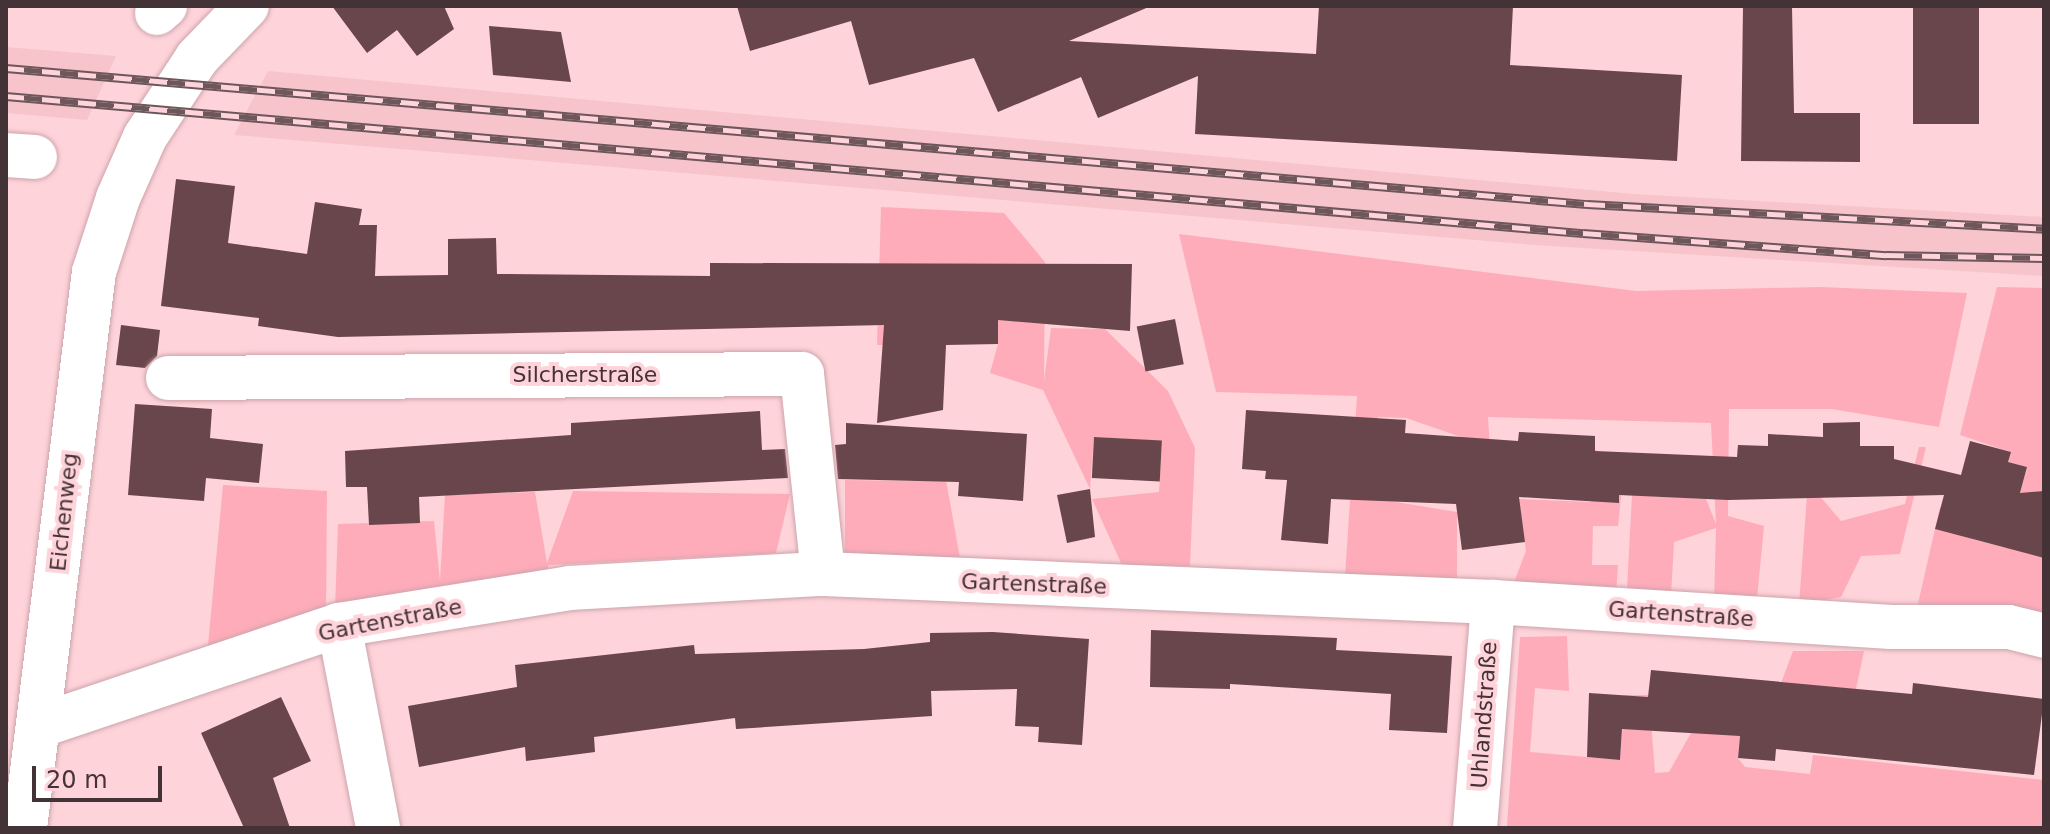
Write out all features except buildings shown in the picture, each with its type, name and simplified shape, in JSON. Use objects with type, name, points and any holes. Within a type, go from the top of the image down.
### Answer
[{"type":"street","name":"Eichenweg","points":[[25,828],[42,725],[79,374],[94,272],[118,198],[145,137],[197,58],[247,6]]},
{"type":"street","name":"Silcherstraße","points":[[168,378],[802,374],[823,574]]},
{"type":"street","name":"Gartenstraße","points":[[42,725],[339,625],[569,588],[823,574],[1493,602],[1891,627],[2009,627],[2044,636]]},
{"type":"street","name":"Uhlandstraße","points":[[1475,828],[1493,602]]},
{"type":"street","points":[[339,625],[378,828]]},
{"type":"shaded area","points":[[6,47],[116,56],[87,120],[6,113]]},
{"type":"shaded area","points":[[268,71],[1634,194],[2044,217],[2044,276],[1534,245],[234,135]]},
{"type":"shaded area","points":[[881,207],[1004,213],[1045,262],[1044,381],[1051,328],[1105,329],[1168,391],[1195,448],[1190,566],[1122,565],[1092,499],[1159,492],[1162,441],[1094,437],[1090,489],[1043,390],[990,373],[998,344],[997,266],[922,345],[877,345]]},
{"type":"shaded area","points":[[1179,234],[1636,291],[1820,287],[1967,293],[1939,427],[1832,409],[1729,409],[1728,516],[1764,526],[1756,609],[1714,601],[1716,528],[1674,542],[1671,596],[1627,589],[1632,495],[1706,499],[1716,524],[1711,423],[1488,417],[1493,493],[1461,437],[1406,418],[1378,417],[1376,445],[1390,501],[1457,512],[1457,587],[1345,576],[1357,396],[1216,392]]},
{"type":"shaded area","points":[[1997,287],[2044,288],[2044,614],[1917,608],[1940,507],[1977,516],[1972,539],[2006,548],[2027,467],[2008,462],[2010,452],[1960,435]]},
{"type":"shaded area","points":[[913,435],[940,447],[960,558],[845,555],[845,480],[912,481]]},
{"type":"shaded area","points":[[1919,447],[1926,447],[1900,554],[1861,556],[1841,597],[1799,605],[1808,482],[1841,521],[1905,504]]},
{"type":"shaded area","points":[[1595,450],[1625,460],[1618,526],[1593,526],[1592,565],[1618,565],[1616,595],[1514,582],[1526,551],[1519,499],[1591,502]]},
{"type":"shaded area","points":[[223,485],[327,491],[326,611],[207,656]]},
{"type":"shaded area","points":[[573,491],[790,494],[776,553],[548,565],[548,570],[335,610],[338,524],[434,521],[440,581],[445,495],[535,492],[547,563]]},
{"type":"shaded area","points":[[1567,636],[1569,691],[1535,688],[1530,752],[1620,760],[1625,695],[1649,695],[1655,773],[1669,772],[1691,733],[1740,733],[1738,758],[1745,767],[1810,774],[1813,755],[2044,780],[2044,828],[1507,826],[1520,637]]},
{"type":"shaded area","points":[[1793,651],[1864,651],[1856,689],[1781,683]]},
{"type":"railway","points":[[6,68],[1587,204],[2044,229]]},
{"type":"railway","points":[[6,96],[1583,233],[1886,255],[2044,258]]}]
